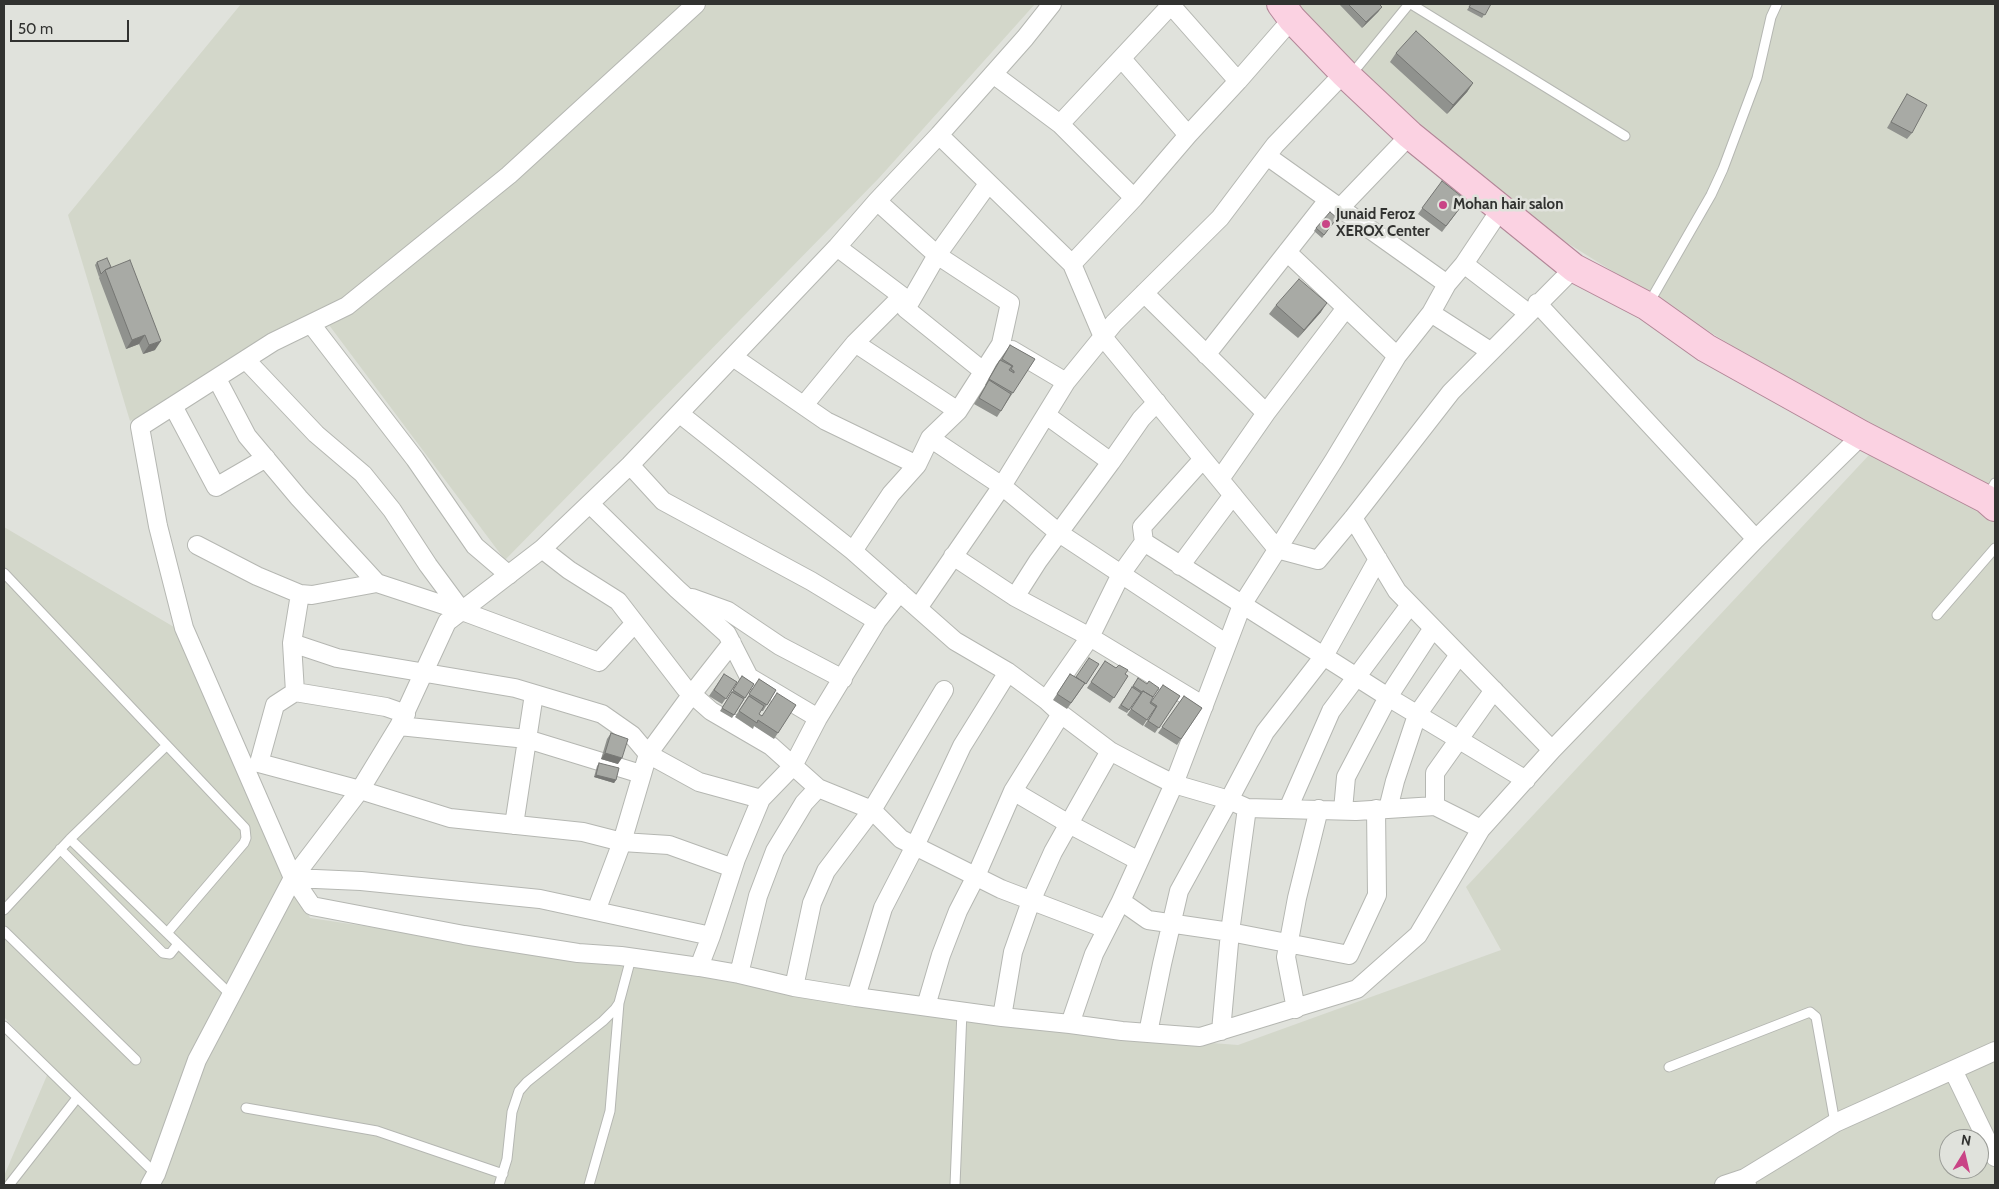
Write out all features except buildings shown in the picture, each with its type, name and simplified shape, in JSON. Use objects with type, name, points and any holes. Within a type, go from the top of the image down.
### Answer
[{"type":"main road","points":[[1286,11],[1347,75],[1410,135],[1500,210],[1574,268],[1647,306],[1706,348],[1862,436],[1992,496]]},
{"type":"street","points":[[696,4],[509,175],[347,306],[273,342],[140,427],[158,526],[184,628],[293,878],[312,906],[464,935],[578,953],[699,967],[794,987],[1002,1017],[1148,1033],[1200,1037],[1296,1009],[1357,989],[1418,935],[1481,829],[1552,750],[1756,539],[1862,436]]},
{"type":"street","points":[[153,1180],[197,1060],[231,995],[293,878],[360,790],[403,720],[447,622],[542,549],[680,414],[837,247],[876,200],[939,135],[994,74],[1052,4]]},
{"type":"street","points":[[1060,124],[1122,59],[1170,4],[1238,81]]},
{"type":"street","points":[[1072,264],[1134,198],[1188,134],[1238,81],[1286,11]]},
{"type":"street","points":[[1122,59],[1188,134]]},
{"type":"street","points":[[994,74],[1060,124],[1134,198]]},
{"type":"street","points":[[918,608],[1002,486],[1066,382],[1114,322],[1220,218],[1288,130],[1347,75]]},
{"type":"street","points":[[939,135],[1072,264],[1103,337],[1277,549],[1318,560],[1451,392],[1574,268]]},
{"type":"street","points":[[1206,355],[1287,252],[1333,204],[1410,135]]},
{"type":"street","points":[[1267,156],[1447,284]]},
{"type":"street","points":[[804,405],[854,343],[904,303],[988,184]]},
{"type":"street","points":[[853,551],[891,494],[917,465],[930,438],[958,411],[1001,344],[1010,303],[937,255],[876,200]]},
{"type":"street","points":[[1070,1024],[1094,954],[1122,901],[1174,784],[1242,605],[1397,356],[1431,313],[1447,284],[1464,264],[1500,210]]},
{"type":"street","points":[[837,247],[983,372]]},
{"type":"street","points":[[1287,252],[1397,356]]},
{"type":"street","points":[[1464,264],[1533,308],[1756,539]]},
{"type":"street","points":[[1144,293],[1266,414]]},
{"type":"street","points":[[1220,479],[1266,414],[1346,308]]},
{"type":"street","points":[[1431,313],[1490,351]]},
{"type":"street","points":[[311,324],[415,459],[475,546],[509,575]]},
{"type":"street","points":[[854,343],[958,411]]},
{"type":"street","points":[[1001,344],[1066,382]]},
{"type":"street","points":[[733,357],[826,421],[917,465]]},
{"type":"street","points":[[246,360],[316,434],[363,474],[392,510],[428,565],[462,611]]},
{"type":"street","points":[[216,378],[247,436],[299,498],[377,583]]},
{"type":"street","points":[[1015,596],[1156,402]]},
{"type":"street","points":[[173,406],[216,487],[266,458]]},
{"type":"street","points":[[680,414],[853,551],[955,641],[1008,672],[1110,751],[1174,784],[1230,800],[1247,808],[1343,810],[1435,806],[1481,829]]},
{"type":"street","points":[[1046,415],[1111,462]]},
{"type":"street","points":[[930,438],[1002,486],[1059,533],[1227,644]]},
{"type":"street","points":[[1046,700],[1090,637],[1121,574],[1144,542],[1142,527],[1203,459]]},
{"type":"street","points":[[630,465],[663,502],[812,581],[876,621]]},
{"type":"street","points":[[1180,566],[1233,495]]},
{"type":"street","points":[[590,504],[727,634],[749,677],[818,718]]},
{"type":"street","points":[[1353,518],[1397,591],[1552,750]]},
{"type":"street","points":[[1144,542],[1388,697],[1526,780]]},
{"type":"street","points":[[198,545],[257,576],[300,594],[312,595],[377,583],[462,611],[599,662],[635,623]]},
{"type":"street","points":[[542,549],[569,570],[618,601],[684,688],[712,711],[771,746],[818,788],[872,810],[902,839],[1001,889],[1106,930]]},
{"type":"street","points":[[953,556],[1015,596],[1090,637],[1204,706]]},
{"type":"street","points":[[1148,1033],[1179,891],[1230,800],[1264,732],[1324,656],[1378,560]]},
{"type":"street","points":[[699,967],[733,868],[761,799],[793,766],[818,718],[876,621],[900,592]]},
{"type":"street","points":[[295,692],[292,643],[300,594]]},
{"type":"street","points":[[684,595],[728,611],[780,646],[843,679]]},
{"type":"street","points":[[1288,809],[1331,711],[1410,605]]},
{"type":"street","points":[[1343,810],[1346,777],[1388,697],[1433,628]]},
{"type":"street","points":[[292,643],[336,658],[515,688],[602,714],[632,735],[648,754],[699,782],[761,799]]},
{"type":"street","points":[[596,911],[622,842],[648,754],[732,643]]},
{"type":"street","points":[[1122,901],[1148,920],[1230,932],[1349,955],[1377,895],[1382,809],[1395,781],[1417,715],[1459,655]]},
{"type":"street","points":[[856,996],[883,908],[915,846],[962,746],[1008,672]]},
{"type":"street","points":[[794,987],[812,903],[826,871],[872,810],[944,690]]},
{"type":"street","points":[[1435,806],[1435,773],[1494,690]]},
{"type":"street","points":[[642,774],[527,739],[403,720],[386,707],[295,692],[275,704],[259,763],[360,790],[450,818],[583,832],[622,842],[669,845],[733,868]]},
{"type":"street","points":[[514,825],[534,694]]},
{"type":"street","points":[[926,1006],[941,955],[958,911],[976,876],[1013,790],[1061,714]]},
{"type":"street","points":[[1002,1017],[1013,952],[1031,901],[1054,852],[1110,751]]},
{"type":"street","points":[[739,974],[758,896],[775,851],[804,802],[818,788]]},
{"type":"street","points":[[1013,790],[1069,824],[1139,862]]},
{"type":"street","points":[[1221,1031],[1230,932],[1247,808]]},
{"type":"street","points":[[1296,1009],[1286,957],[1297,898],[1319,810]]},
{"type":"street","points":[[293,878],[361,881],[540,899],[711,936]]},
{"type":"street","points":[[1724,1185],[1746,1181],[1835,1123],[1995,1051]]},
{"type":"street","points":[[1953,1070],[1995,1158]]},
{"type":"lane","points":[[1347,75],[1410,4],[1625,136]]},
{"type":"lane","points":[[1647,306],[1711,195],[1723,169],[1757,78],[1771,17],[1777,4]]},
{"type":"lane","points":[[1936,615],[1995,548]]},
{"type":"lane","points":[[4,573],[245,828],[244,843],[167,933]]},
{"type":"lane","points":[[4,910],[70,839],[166,746]]},
{"type":"lane","points":[[70,839],[231,995]]},
{"type":"lane","points":[[60,850],[163,953],[170,954],[178,944]]},
{"type":"lane","points":[[4,931],[136,1060]]},
{"type":"lane","points":[[589,1185],[610,1111],[619,1003],[631,958]]},
{"type":"lane","points":[[499,1185],[507,1159],[512,1112],[519,1090],[602,1021],[619,1003]]},
{"type":"lane","points":[[955,1185],[962,1011]]},
{"type":"lane","points":[[1669,1068],[1810,1012],[1816,1017],[1835,1123]]},
{"type":"lane","points":[[4,1026],[77,1098],[153,1180]]},
{"type":"lane","points":[[9,1185],[77,1098]]},
{"type":"lane","points":[[246,1108],[376,1131],[503,1174]]},
{"type":"shaded area","points":[[241,4],[1035,4],[879,178],[505,560],[326,321],[130,421],[68,215]]},
{"type":"shaded area","points":[[1290,4],[1995,4],[1995,1185],[4,1185],[4,1176],[51,1066],[4,1017],[4,527],[174,627],[310,918],[1095,1034],[1238,1045],[1501,950],[1466,887],[1883,440],[1484,191]]},
{"type":"place","name":"Mohan hair salon","points":[[1443,205]]},
{"type":"place","name":"Junaid Feroz XEROX Center","points":[[1326,224]]}]
